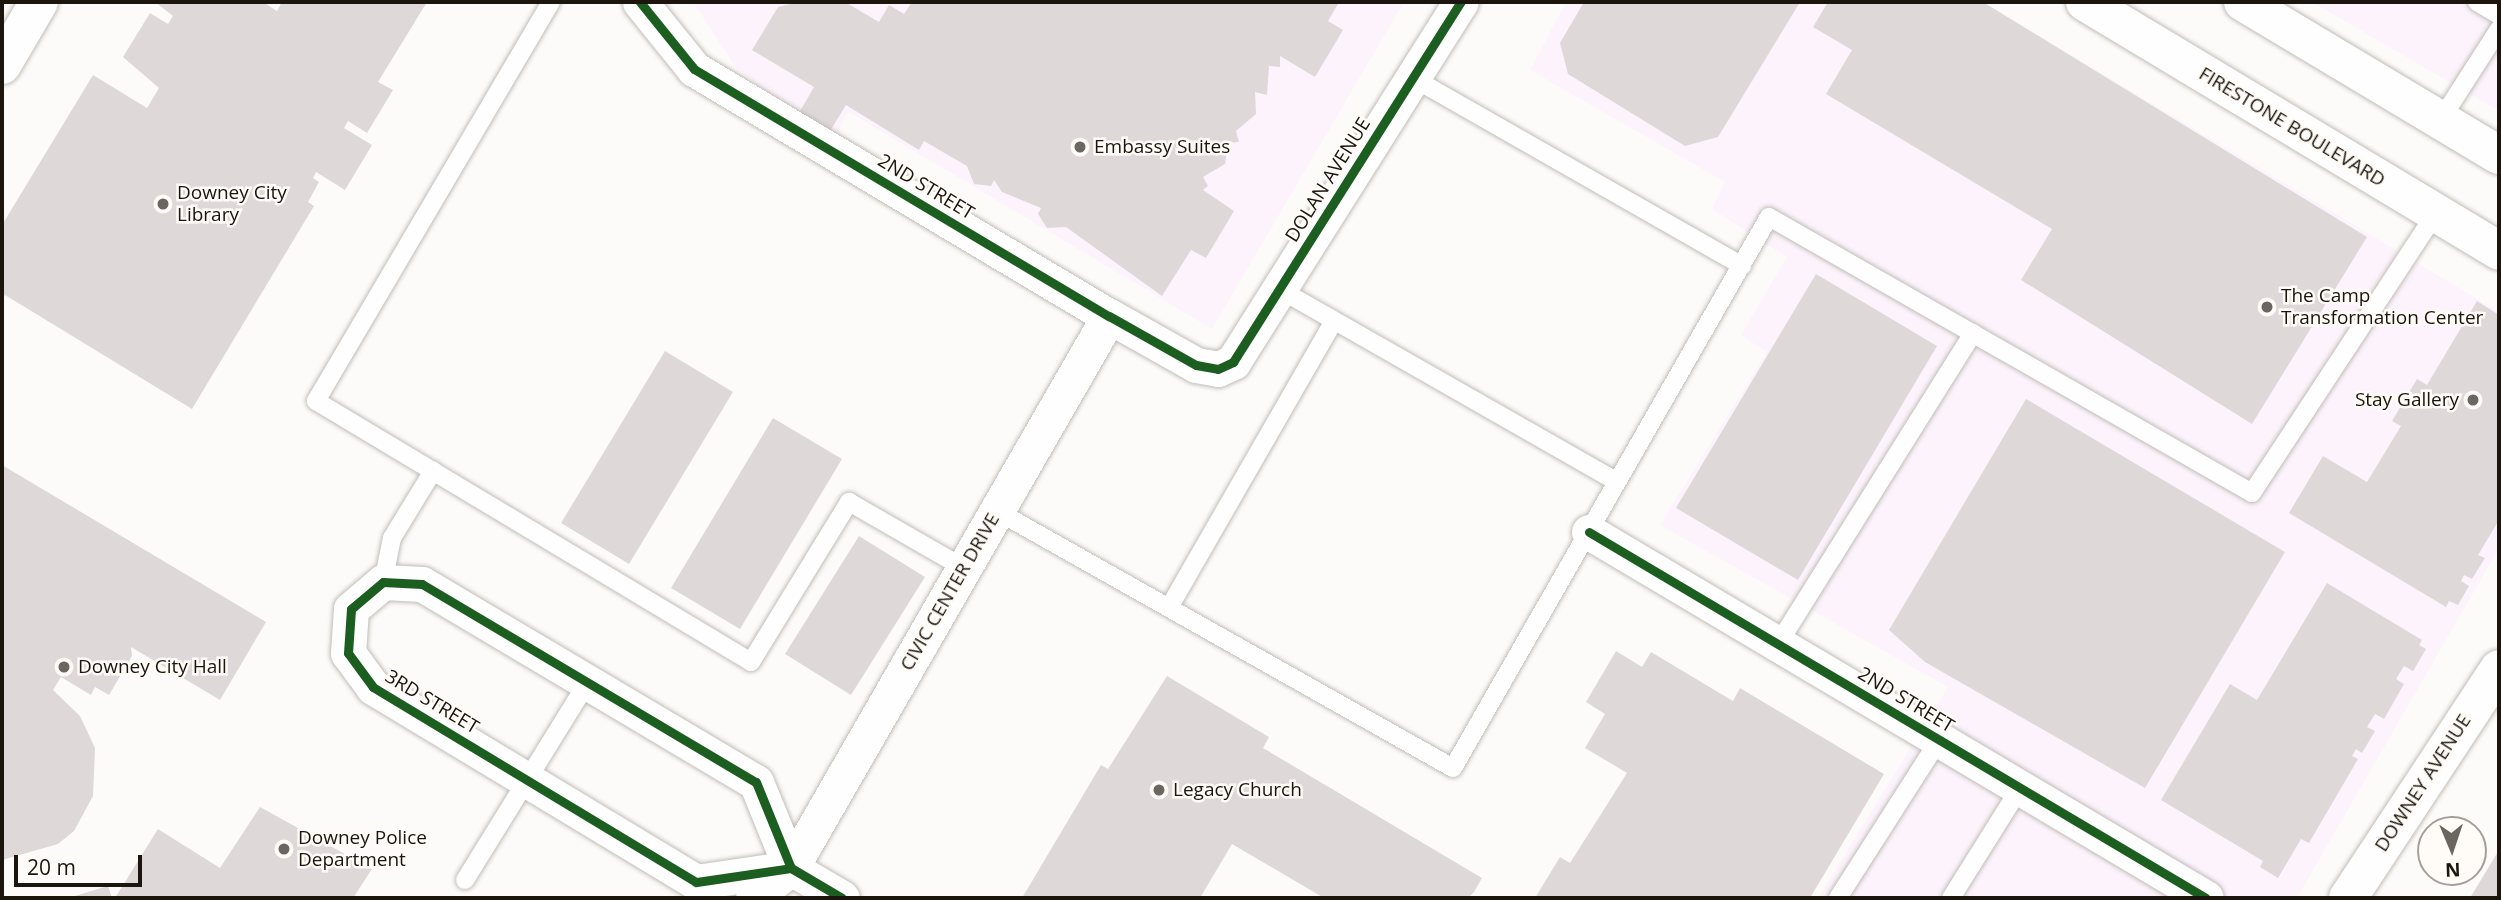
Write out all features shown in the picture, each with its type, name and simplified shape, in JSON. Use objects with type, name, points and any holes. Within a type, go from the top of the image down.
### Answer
[{"type":"main road","points":[[2,65],[39,2]]},
{"type":"main road","name":"FIRESTONE BOULEVARD","points":[[2085,2],[2499,251]]},
{"type":"main road","points":[[2243,2],[2499,155]]},
{"type":"main road","name":"DOWNEY AVENUE","points":[[2348,898],[2494,688]]},
{"type":"street","name":"2ND STREET","points":[[640,2],[694,69],[1109,316],[1196,365],[1218,369]]},
{"type":"street","name":"DOLAN AVENUE","points":[[1218,369],[1233,362],[1461,2]]},
{"type":"street","name":"CIVIC CENTER DRIVE","points":[[753,898],[790,883],[964,568],[1109,316]]},
{"type":"street","name":"2ND STREET","points":[[1589,532],[2206,898]]},
{"type":"street","points":[[383,582],[422,583],[756,782],[790,883],[842,898]]},
{"type":"street","name":"3RD STREET","points":[[383,582],[351,609],[346,632],[358,672],[526,780],[696,882],[790,883]]},
{"type":"lane","points":[[551,2],[316,401],[751,662],[849,502],[964,568]]},
{"type":"lane","points":[[2477,2],[2499,15]]},
{"type":"lane","points":[[2440,121],[2499,29]]},
{"type":"lane","points":[[1413,78],[1742,266]]},
{"type":"lane","points":[[997,511],[1453,768],[1769,217],[2252,493],[2436,213]]},
{"type":"lane","points":[[1279,289],[1617,482]]},
{"type":"lane","points":[[1170,607],[1334,321]]},
{"type":"lane","points":[[1778,644],[1973,333]]},
{"type":"lane","points":[[383,582],[392,538],[433,471]]},
{"type":"lane","points":[[465,880],[588,681]]},
{"type":"lane","points":[[1838,898],[1939,740]]},
{"type":"lane","points":[[1951,898],[2020,788]]},
{"type":"shaded area","name":"Embassy Suites","points":[[693,2],[1404,2],[1212,329],[849,112],[832,141],[737,69]]},
{"type":"shaded area","points":[[1566,2],[1983,2],[2499,312],[2499,548],[2297,898],[1818,898],[1948,687],[1660,525],[1767,352],[1741,335],[1787,257],[1712,209],[1725,182],[1530,70]]},
{"type":"shaded area","points":[[2312,2],[2499,2],[2499,111]]},
{"type":"building","name":"Downey City Library","points":[[155,2],[263,2],[277,11],[282,2],[427,2],[378,82],[393,90],[367,133],[348,121],[344,128],[372,145],[345,190],[316,172],[313,178],[319,182],[308,202],[314,206],[192,409],[5,295],[2,300],[2,225],[93,75],[147,108],[159,88],[123,57],[150,13],[168,24],[173,16]]},
{"type":"building","name":"Embassy Suites","points":[[799,2],[845,2],[879,22],[889,5],[904,14],[912,2],[1339,2],[1328,21],[1343,30],[1315,77],[1280,56],[1280,67],[1269,66],[1267,95],[1255,92],[1256,114],[1236,131],[1239,142],[1228,143],[1225,164],[1203,177],[1208,186],[1203,190],[1234,211],[1206,258],[1191,250],[1162,296],[1066,227],[1047,228],[1038,214],[1041,208],[1002,192],[994,180],[991,186],[974,184],[967,166],[924,141],[919,150],[846,105],[830,131],[799,113],[814,87],[752,50],[778,7]]},
{"type":"building","points":[[1584,2],[1800,2],[1718,137],[1685,146],[1568,74],[1560,43]]},
{"type":"building","points":[[1828,2],[1983,2],[2367,237],[2252,424],[2021,280],[2052,229],[1826,94],[1852,50],[1813,27]]},
{"type":"building","points":[[1816,274],[1937,346],[1798,580],[1676,508]]},
{"type":"building","points":[[2477,301],[2499,315],[2499,520],[2478,555],[2485,558],[2472,579],[2464,575],[2461,581],[2469,586],[2458,605],[2449,601],[2446,607],[2289,513],[2323,456],[2367,482],[2401,426],[2392,421],[2417,379],[2427,385]]},
{"type":"building","points":[[665,351],[733,392],[629,564],[561,523]]},
{"type":"building","points":[[2026,399],[2285,552],[2145,788],[1925,662],[1889,630]]},
{"type":"building","points":[[773,418],[842,459],[740,629],[671,588]]},
{"type":"building","name":"Downey City Hall","points":[[2,465],[266,622],[220,700],[131,647],[132,656],[109,695],[95,687],[91,695],[61,677],[53,690],[80,716],[95,748],[93,796],[74,831],[58,844],[2,860]]},
{"type":"building","points":[[859,536],[925,577],[851,695],[785,654]]},
{"type":"building","points":[[2327,583],[2422,640],[2419,645],[2426,649],[2413,671],[2404,666],[2396,679],[2404,684],[2384,719],[2375,714],[2367,727],[2375,731],[2362,753],[2356,749],[2352,756],[2358,759],[2309,843],[2301,839],[2278,878],[2260,867],[2263,861],[2161,800],[2230,684],[2257,700]]},
{"type":"building","points":[[1616,651],[1642,667],[1651,652],[1733,701],[1740,688],[1884,774],[1810,898],[1535,898],[1560,857],[1570,863],[1627,773],[1585,748],[1605,714],[1586,702]]},
{"type":"building","points":[[1167,676],[1269,737],[1263,748],[1482,878],[1474,892],[1468,898],[1324,898],[1232,844],[1200,898],[1022,898],[1101,765],[1108,769]]},
{"type":"building","name":"Downey Police Department","points":[[260,807],[372,869],[353,898],[115,898],[158,829],[220,868]]},
{"type":"building","points":[[2499,850],[2499,898],[2470,898],[2477,886],[2487,886],[2487,870]]},
{"type":"building","points":[[108,886],[112,898],[68,898]]},
{"type":"cycle path","points":[[640,2],[694,69],[1109,316],[1196,365],[1218,369],[1233,362],[1461,2]]},
{"type":"cycle path","points":[[1589,532],[2206,898]]},
{"type":"cycle path","points":[[791,868],[696,882],[373,687],[348,653],[351,609],[383,582],[422,584],[756,782],[791,868],[842,898]]},
{"type":"place","name":"Embassy Suites","points":[[1080,147]]},
{"type":"place","name":"Downey City Library","points":[[163,204]]},
{"type":"place","name":"The Camp Transformation Center","points":[[2267,307]]},
{"type":"place","name":"Stay Gallery","points":[[2473,400]]},
{"type":"place","name":"Downey City Hall","points":[[64,667]]},
{"type":"place","name":"Legacy Church","points":[[1159,790]]},
{"type":"place","name":"Downey Police Department","points":[[284,849]]}]
